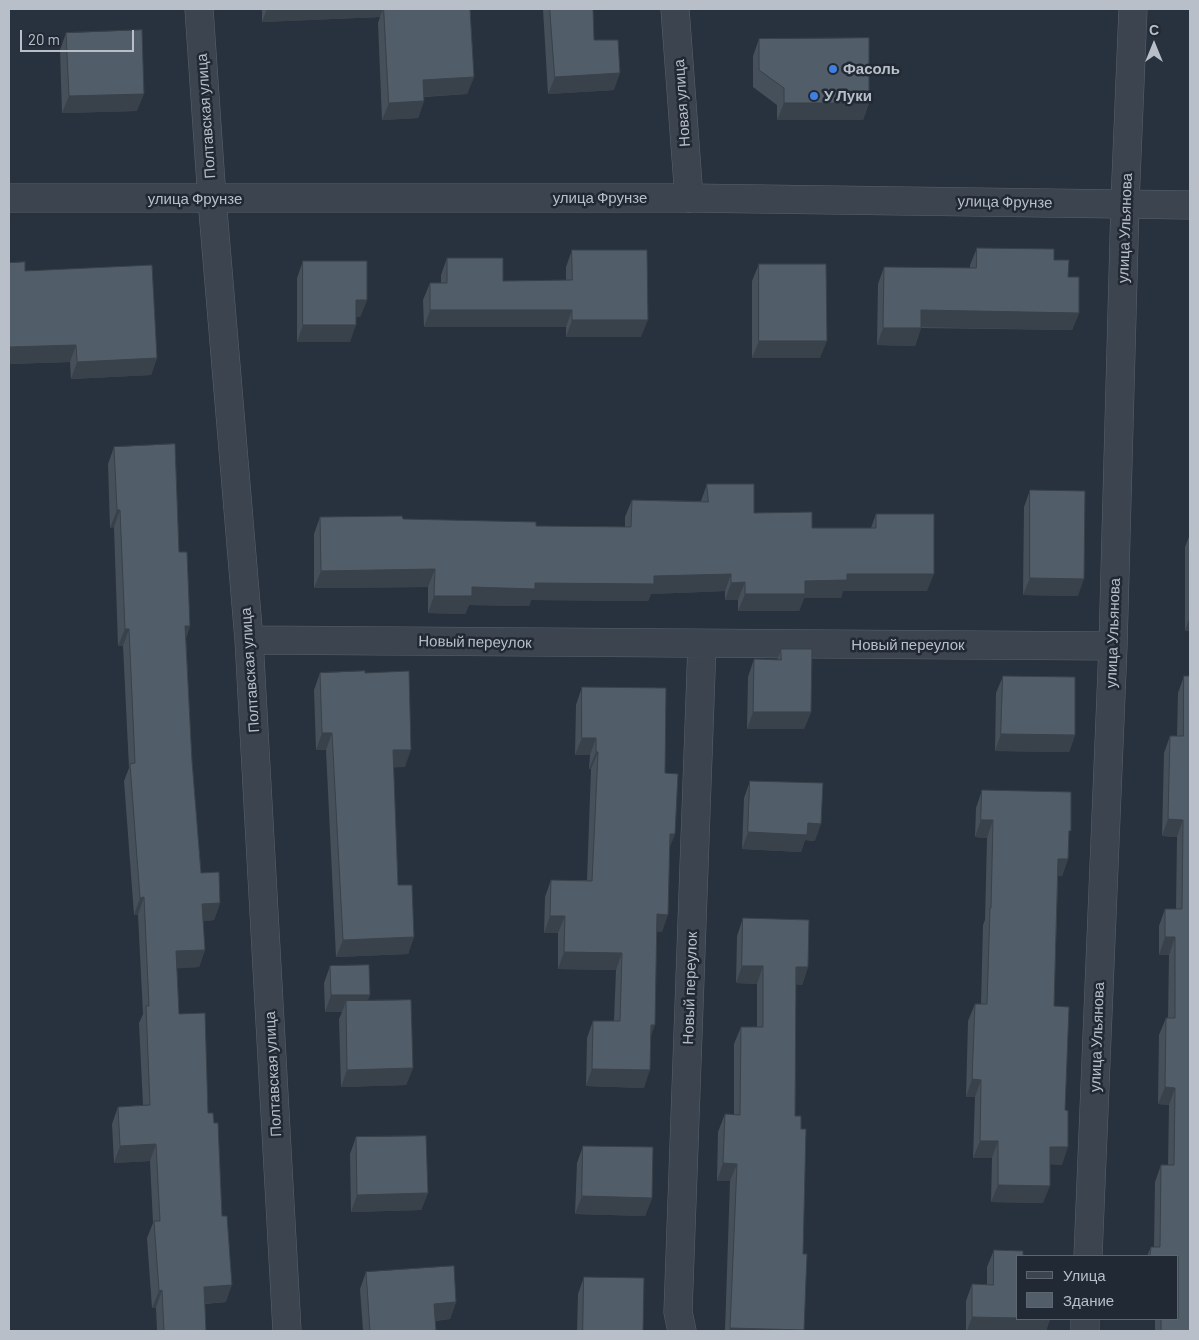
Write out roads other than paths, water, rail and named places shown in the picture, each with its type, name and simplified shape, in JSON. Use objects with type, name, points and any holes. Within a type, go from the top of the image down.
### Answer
[{"type":"street","name":"Полтавская улица","points":[[199,9],[212,199],[248,640],[287,1331]]},
{"type":"street","name":"Новая улица","points":[[675,9],[689,198]]},
{"type":"street","name":"улица Ульянова","points":[[1088,1255],[1114,646],[1125,203],[1133,9]]},
{"type":"street","name":"улица Фрунзе","points":[[9,198],[689,198],[1190,205]]},
{"type":"street","name":"Новый переулок","points":[[248,640],[1114,646]]},
{"type":"street","name":"Новый переулок","points":[[682,1331],[678,1312],[702,644]]},
{"type":"place","name":"Фасоль","points":[[833,69]]},
{"type":"place","name":"У Луки","points":[[814,96]]}]
